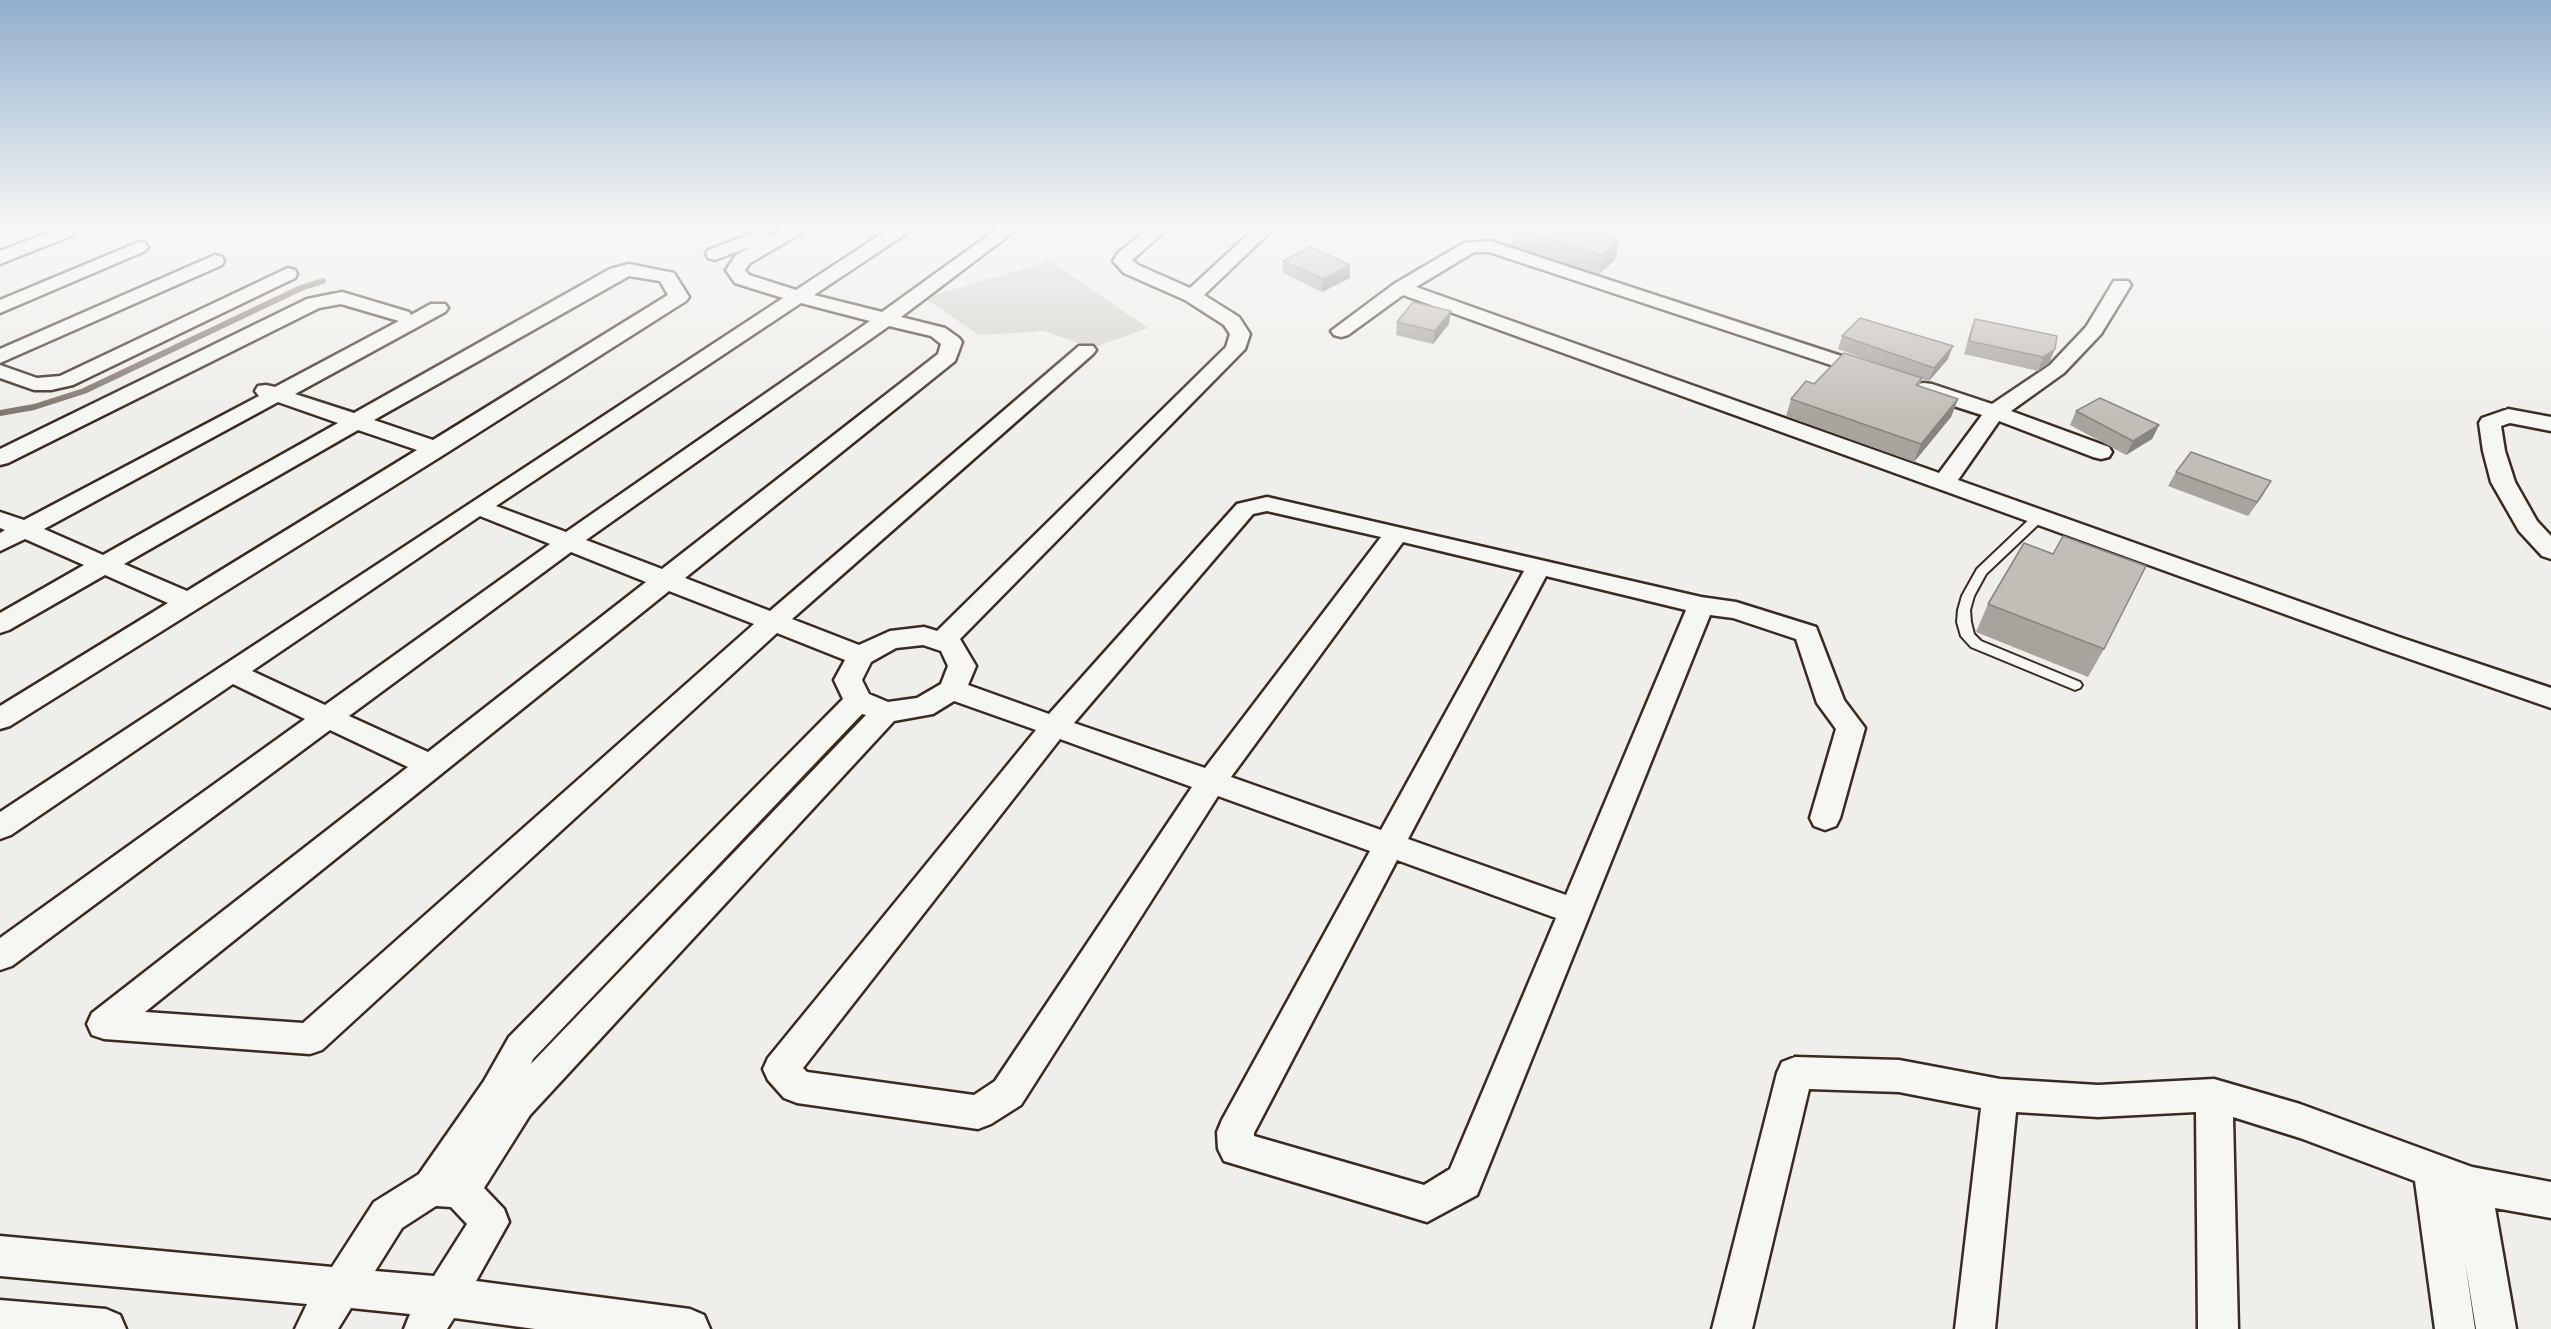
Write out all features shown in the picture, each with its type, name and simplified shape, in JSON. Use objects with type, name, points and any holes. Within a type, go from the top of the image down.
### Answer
[{"type":"street","points":[[0,307],[37,291]]},
{"type":"street","points":[[0,357],[148,291]]},
{"type":"street","points":[[0,371],[34,384],[66,381],[253,291]]},
{"type":"street","points":[[0,624],[584,291]]},
{"type":"street","points":[[0,719],[679,297],[676,291]]},
{"type":"street","points":[[780,291],[938,332],[952,342],[948,357],[104,1024],[310,1038],[773,622],[1086,350]]},
{"type":"street","points":[[0,827],[478,507],[808,291]]},
{"type":"street","points":[[0,956],[568,542],[923,291]]},
{"type":"street","points":[[941,642],[1235,349],[1240,334],[1232,321],[1181,291]]},
{"type":"street","points":[[1192,296],[1197,291]]},
{"type":"street","points":[[1341,331],[1397,291]]},
{"type":"street","points":[[1410,291],[1946,481],[2390,643],[2551,698]]},
{"type":"street","points":[[1626,291],[1995,412],[2101,452]]},
{"type":"street","points":[[1946,481],[1995,412],[2057,369],[2094,330],[2117,291]]},
{"type":"street","points":[[0,459],[314,303],[342,298],[402,316]]},
{"type":"street","points":[[7,529],[269,392],[438,308],[424,304],[269,392]]},
{"type":"street","points":[[269,392],[437,449]]},
{"type":"street","points":[[2551,424],[2508,416],[2490,423],[2494,451],[2514,504],[2528,526],[2551,551]]},
{"type":"street","points":[[1397,533],[1211,782],[1008,1093],[978,1112],[797,1087],[781,1069],[1055,726],[1245,508],[1267,504],[1397,533],[1701,605],[1736,610],[1807,633],[1831,703],[1851,728],[1825,818]]},
{"type":"street","points":[[478,507],[861,656]]},
{"type":"street","points":[[7,529],[104,565],[189,602]]},
{"type":"street","points":[[1538,567],[1235,1132],[1237,1149],[1427,1204],[1464,1182],[1701,605]]},
{"type":"street","points":[[446,1188],[521,1048],[872,706],[922,707],[952,690],[962,666],[951,645],[924,636],[890,640],[861,656],[848,680],[872,706]]},
{"type":"street","points":[[232,673],[431,766]]},
{"type":"street","points":[[952,690],[1575,911]]},
{"type":"street","points":[[315,1329],[388,1215],[446,1188],[552,1063],[872,706]]},
{"type":"street","points":[[521,1048],[552,1063]]},
{"type":"street","points":[[1732,1329],[1795,1073],[1899,1076],[2000,1095],[2098,1101],[2214,1095],[2300,1121],[2472,1185],[2551,1200]]},
{"type":"street","points":[[1975,1329],[2000,1095]]},
{"type":"street","points":[[2214,1095],[2218,1329]]},
{"type":"street","points":[[2432,1169],[2454,1329]]},
{"type":"street","points":[[2472,1185],[2496,1329]]},
{"type":"street","points":[[435,1313],[490,1222],[446,1188]]},
{"type":"street","points":[[0,1256],[342,1287],[435,1313],[690,1329]]},
{"type":"street","points":[[4,1323],[106,1329]]},
{"type":"lane","points":[[2040,516],[1981,572],[1968,596],[1964,610],[1964,622],[1968,636],[1976,644],[2075,685]]},
{"type":"shaded area","points":[[948,291],[1094,291],[1148,328],[1092,348],[1045,331],[979,335],[924,298]]},
{"type":"building","points":[[1413,302],[1451,311],[1435,331],[1397,322]]},
{"type":"building","points":[[1860,318],[1953,346],[1934,368],[1842,336]]},
{"type":"building","points":[[1975,319],[2057,336],[2055,349],[2043,357],[1969,341]]},
{"type":"building","points":[[1844,353],[1922,378],[1916,385],[1958,399],[1921,444],[1791,399],[1806,381],[1814,384]]},
{"type":"building","points":[[2100,398],[2159,425],[2133,441],[2076,411]]},
{"type":"building","points":[[2191,452],[2271,481],[2257,502],[2176,472]]},
{"type":"building","points":[[2063,536],[2146,566],[2104,649],[1988,604],[2024,543],[2053,554]]},
{"type":"waterway","points":[[0,413],[34,407],[84,391],[295,291]]}]
